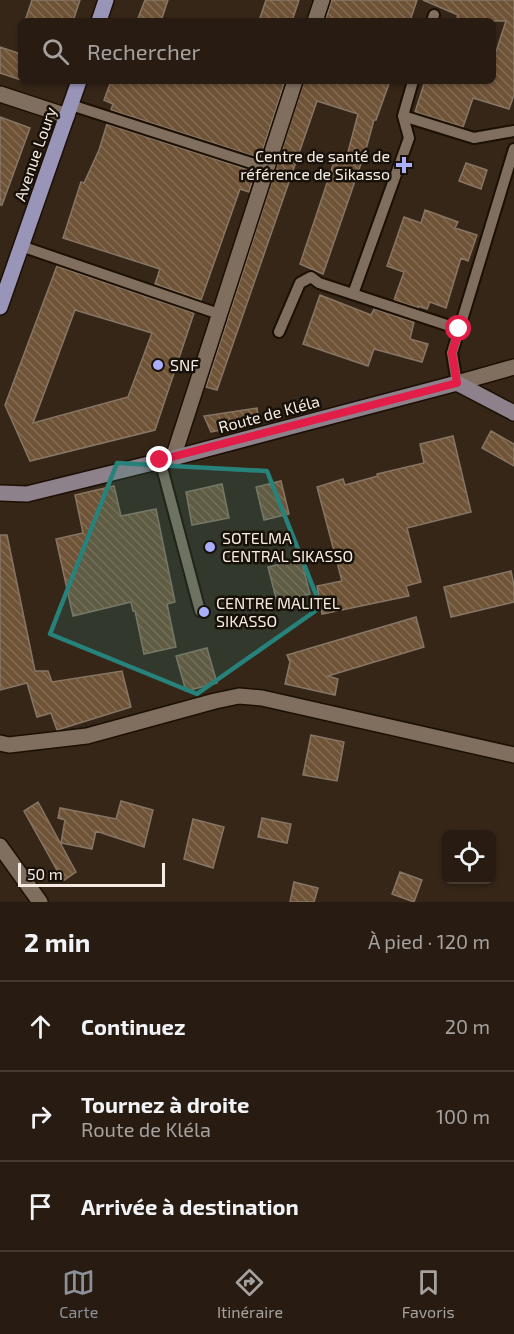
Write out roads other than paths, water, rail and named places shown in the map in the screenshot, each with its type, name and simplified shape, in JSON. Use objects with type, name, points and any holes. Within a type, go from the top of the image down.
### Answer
[{"type":"main road","points":[[101,18],[106,0]]},
{"type":"main road","name":"Avenue Loury","points":[[0,307],[78,84]]},
{"type":"main road","points":[[457,383],[514,413]]},
{"type":"main road","name":"Route de Kléla","points":[[0,493],[27,494],[457,383]]},
{"type":"main road","points":[[0,481],[27,494]]},
{"type":"street","points":[[316,18],[322,0]]},
{"type":"street","points":[[166,459],[219,314],[294,84]]},
{"type":"street","points":[[0,94],[69,111]]},
{"type":"street","points":[[457,383],[514,368]]},
{"type":"street","points":[[0,743],[9,745],[87,736],[239,696],[262,698],[514,755]]},
{"type":"street","points":[[0,846],[39,902]]},
{"type":"lane","points":[[353,294],[409,138],[403,116],[412,84]]},
{"type":"lane","points":[[69,111],[267,168]]},
{"type":"lane","points":[[403,116],[474,138],[514,131]]},
{"type":"lane","points":[[457,383],[452,353],[514,149]]},
{"type":"lane","points":[[21,246],[219,314]]},
{"type":"lane","points":[[279,332],[300,283],[311,277],[319,283],[459,329]]},
{"type":"lane","points":[[166,459],[200,611]]},
{"type":"place","name":"Centre de santé de référence de Sikasso","points":[[404,165]]},
{"type":"place","name":"SNF","points":[[158,365]]},
{"type":"place","name":"SOTELMA CENTRAL SIKASSO","points":[[210,547]]},
{"type":"place","name":"CENTRE MALITEL SIKASSO","points":[[204,612]]}]
